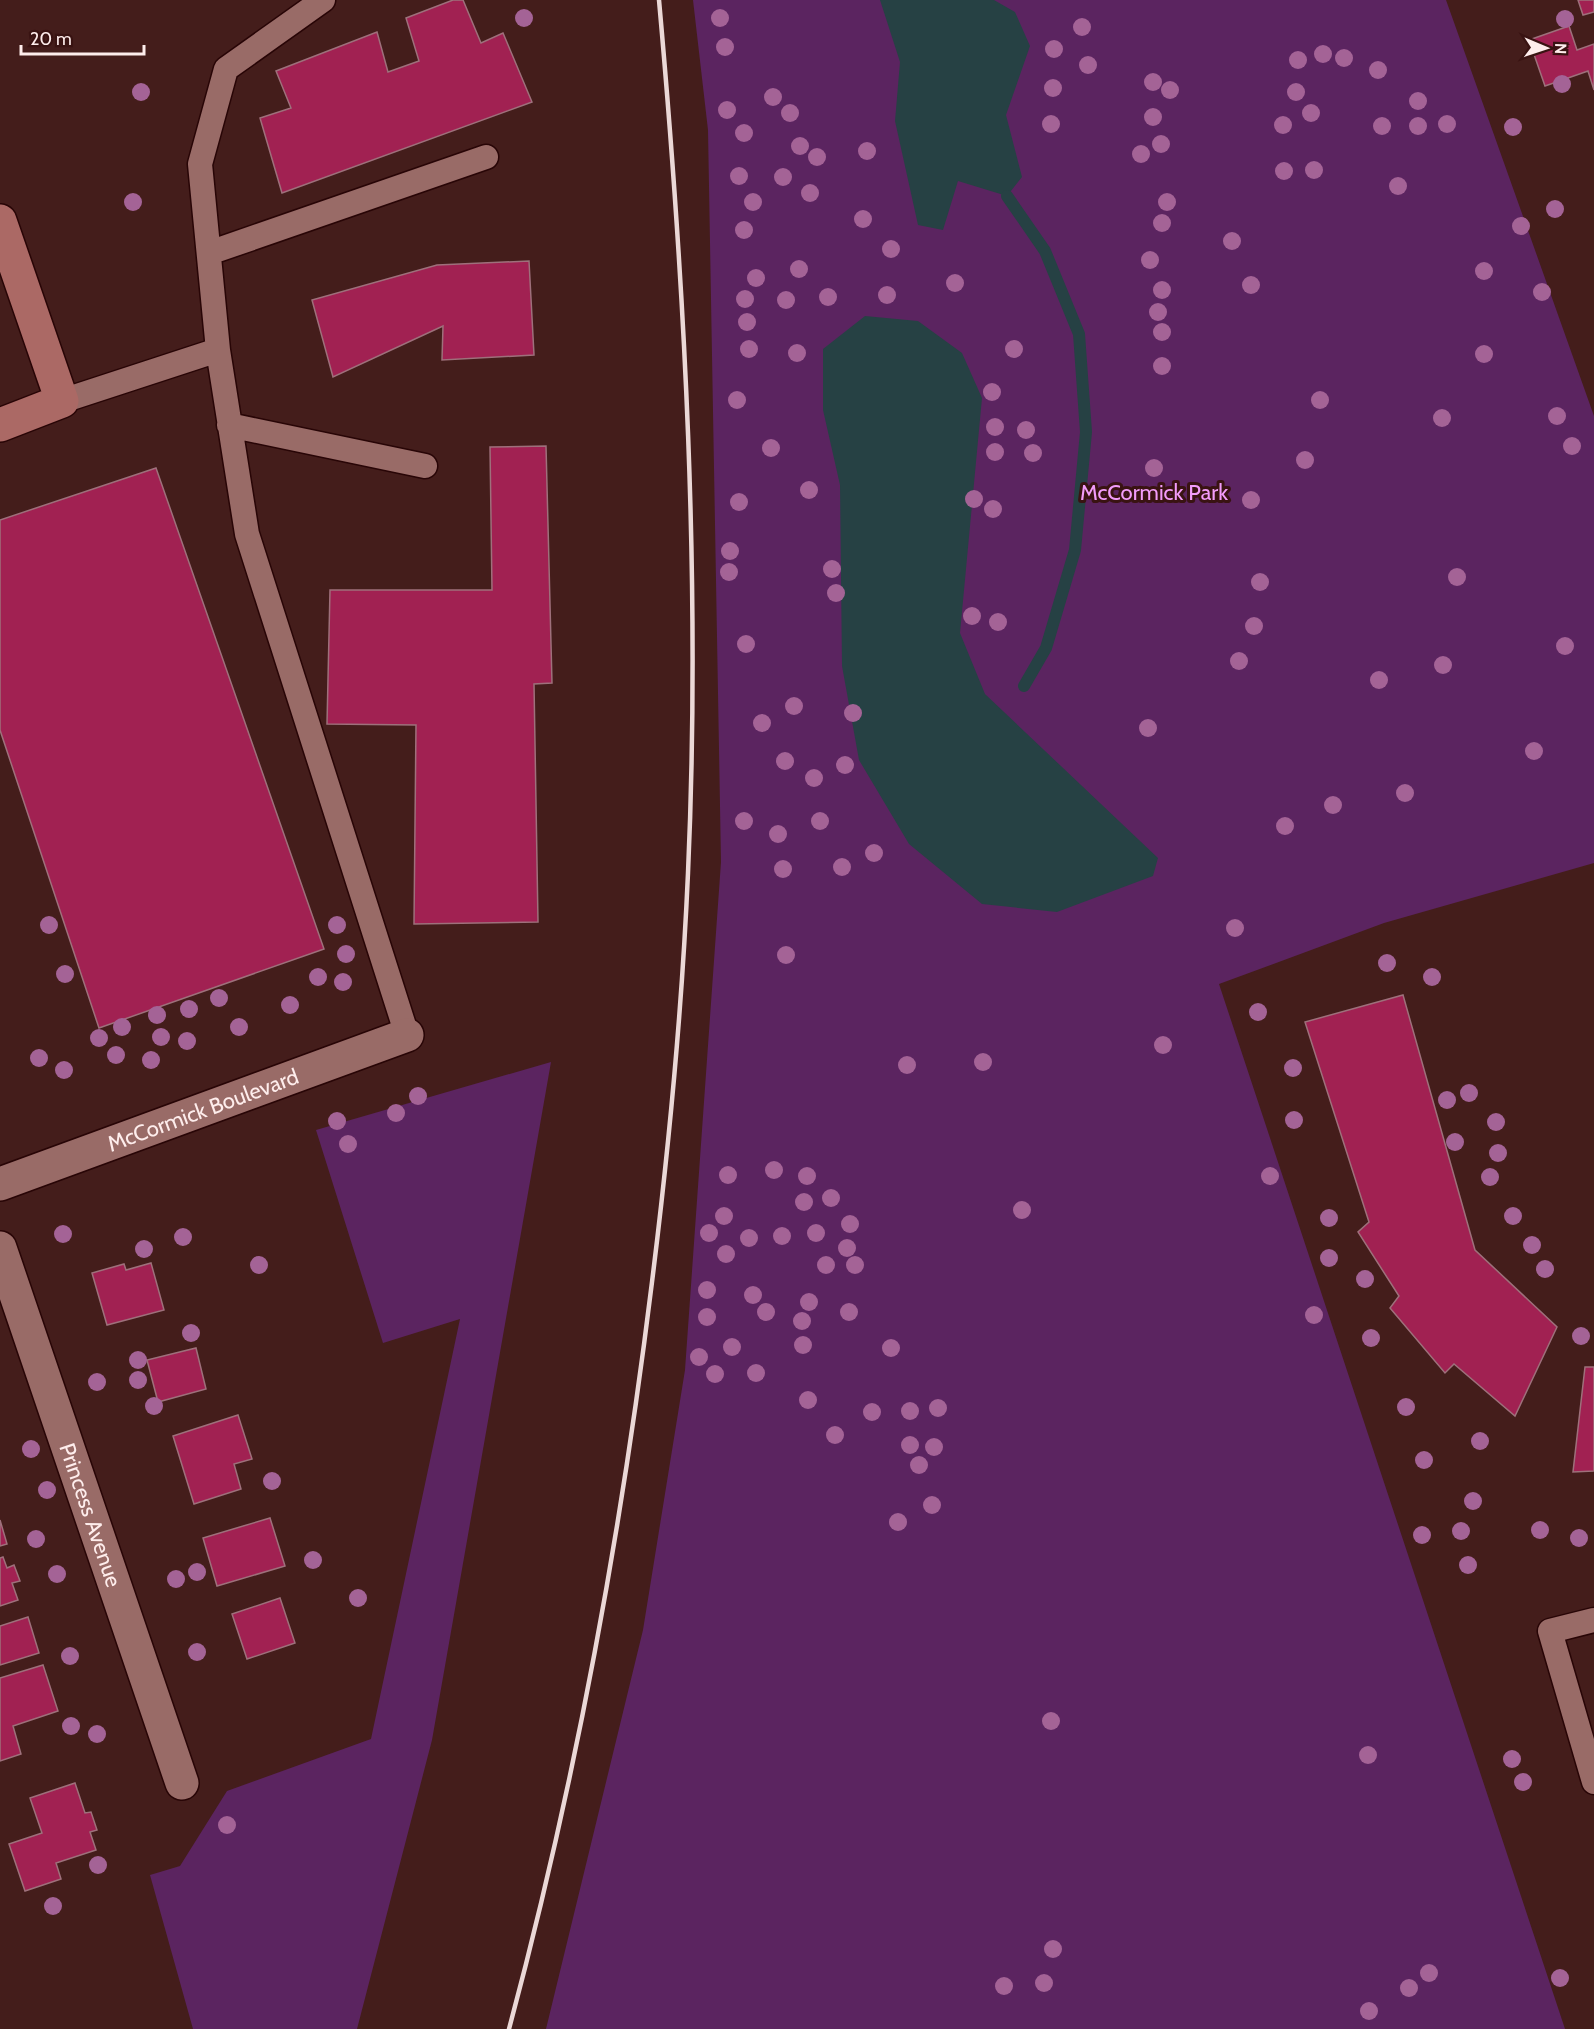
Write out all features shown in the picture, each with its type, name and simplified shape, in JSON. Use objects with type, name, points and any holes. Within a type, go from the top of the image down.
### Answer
[{"type":"street","points":[[0,221],[62,401],[0,426]]},
{"type":"street","name":"McCormick Boulevard","points":[[0,1184],[407,1035]]},
{"type":"street","name":"Princess Avenue","points":[[0,1248],[182,1783]]},
{"type":"lane","points":[[323,0],[226,69],[200,164],[218,350],[247,534],[407,1035]]},
{"type":"lane","points":[[209,253],[486,157]]},
{"type":"lane","points":[[62,401],[218,350]]},
{"type":"lane","points":[[229,425],[425,466]]},
{"type":"lane","points":[[1594,1620],[1550,1631],[1594,1782]]},
{"type":"green space","name":"McCormick Park","points":[[693,0],[1446,0],[1594,416],[1594,863],[1384,923],[1219,984],[1565,2029],[546,2029],[643,1630],[685,1370],[721,862],[708,130]]},
{"type":"green space","points":[[551,1062],[432,1740],[357,2029],[193,2029],[150,1875],[180,1866],[227,1791],[371,1739],[460,1319],[383,1343],[316,1130]]},
{"type":"water","points":[[880,0],[994,0],[1015,12],[1030,46],[1006,115],[1022,177],[1007,196],[958,181],[943,230],[918,225],[895,121],[900,62]]},
{"type":"water","points":[[865,316],[918,321],[962,353],[982,398],[960,633],[985,694],[1158,858],[1153,876],[1057,912],[982,904],[909,844],[859,760],[842,666],[840,485],[823,410],[823,349]]},
{"type":"building","points":[[453,0],[463,0],[481,43],[503,33],[532,102],[282,193],[260,118],[291,108],[276,71],[377,32],[388,72],[419,61],[406,18]]},
{"type":"building","points":[[1578,0],[1594,0],[1594,12],[1583,15]]},
{"type":"building","points":[[1569,26],[1577,50],[1594,44],[1594,90],[1588,71],[1545,86],[1529,40]]},
{"type":"building","points":[[529,261],[534,355],[442,360],[443,326],[333,377],[312,300],[437,265]]},
{"type":"building","points":[[546,446],[552,683],[534,684],[538,922],[414,924],[416,725],[327,724],[330,590],[492,590],[490,447]]},
{"type":"building","points":[[156,468],[324,949],[99,1028],[0,730],[0,520]]},
{"type":"building","points":[[1403,995],[1475,1250],[1557,1327],[1515,1416],[1454,1364],[1445,1373],[1390,1308],[1399,1296],[1358,1232],[1369,1222],[1305,1022]]},
{"type":"building","points":[[151,1263],[164,1310],[107,1325],[92,1273],[124,1264],[126,1270]]},
{"type":"building","points":[[196,1348],[206,1389],[158,1402],[147,1360]]},
{"type":"building","points":[[1585,1367],[1594,1367],[1594,1471],[1573,1472]]},
{"type":"building","points":[[238,1415],[252,1459],[234,1464],[241,1489],[194,1504],[173,1436]]},
{"type":"building","points":[[270,1518],[285,1566],[217,1586],[203,1538]]},
{"type":"building","points":[[0,1520],[7,1544],[0,1546]]},
{"type":"building","points":[[3,1557],[7,1568],[14,1565],[20,1581],[12,1583],[18,1600],[0,1606],[0,1558]]},
{"type":"building","points":[[280,1598],[295,1643],[247,1659],[232,1614]]},
{"type":"building","points":[[28,1617],[39,1653],[0,1665],[0,1626]]},
{"type":"building","points":[[43,1665],[58,1711],[13,1726],[21,1754],[0,1761],[0,1678]]},
{"type":"building","points":[[75,1783],[85,1813],[91,1812],[97,1830],[90,1832],[96,1850],[56,1863],[61,1879],[25,1891],[9,1844],[42,1833],[30,1798]]},
{"type":"waterway","points":[[1007,196],[1045,251],[1079,334],[1086,432],[1075,550],[1046,648],[1024,686]]},
{"type":"railway","points":[[509,2029],[555,1844],[611,1564],[652,1282],[678,1027],[692,764],[691,545],[683,327],[659,0]]}]
